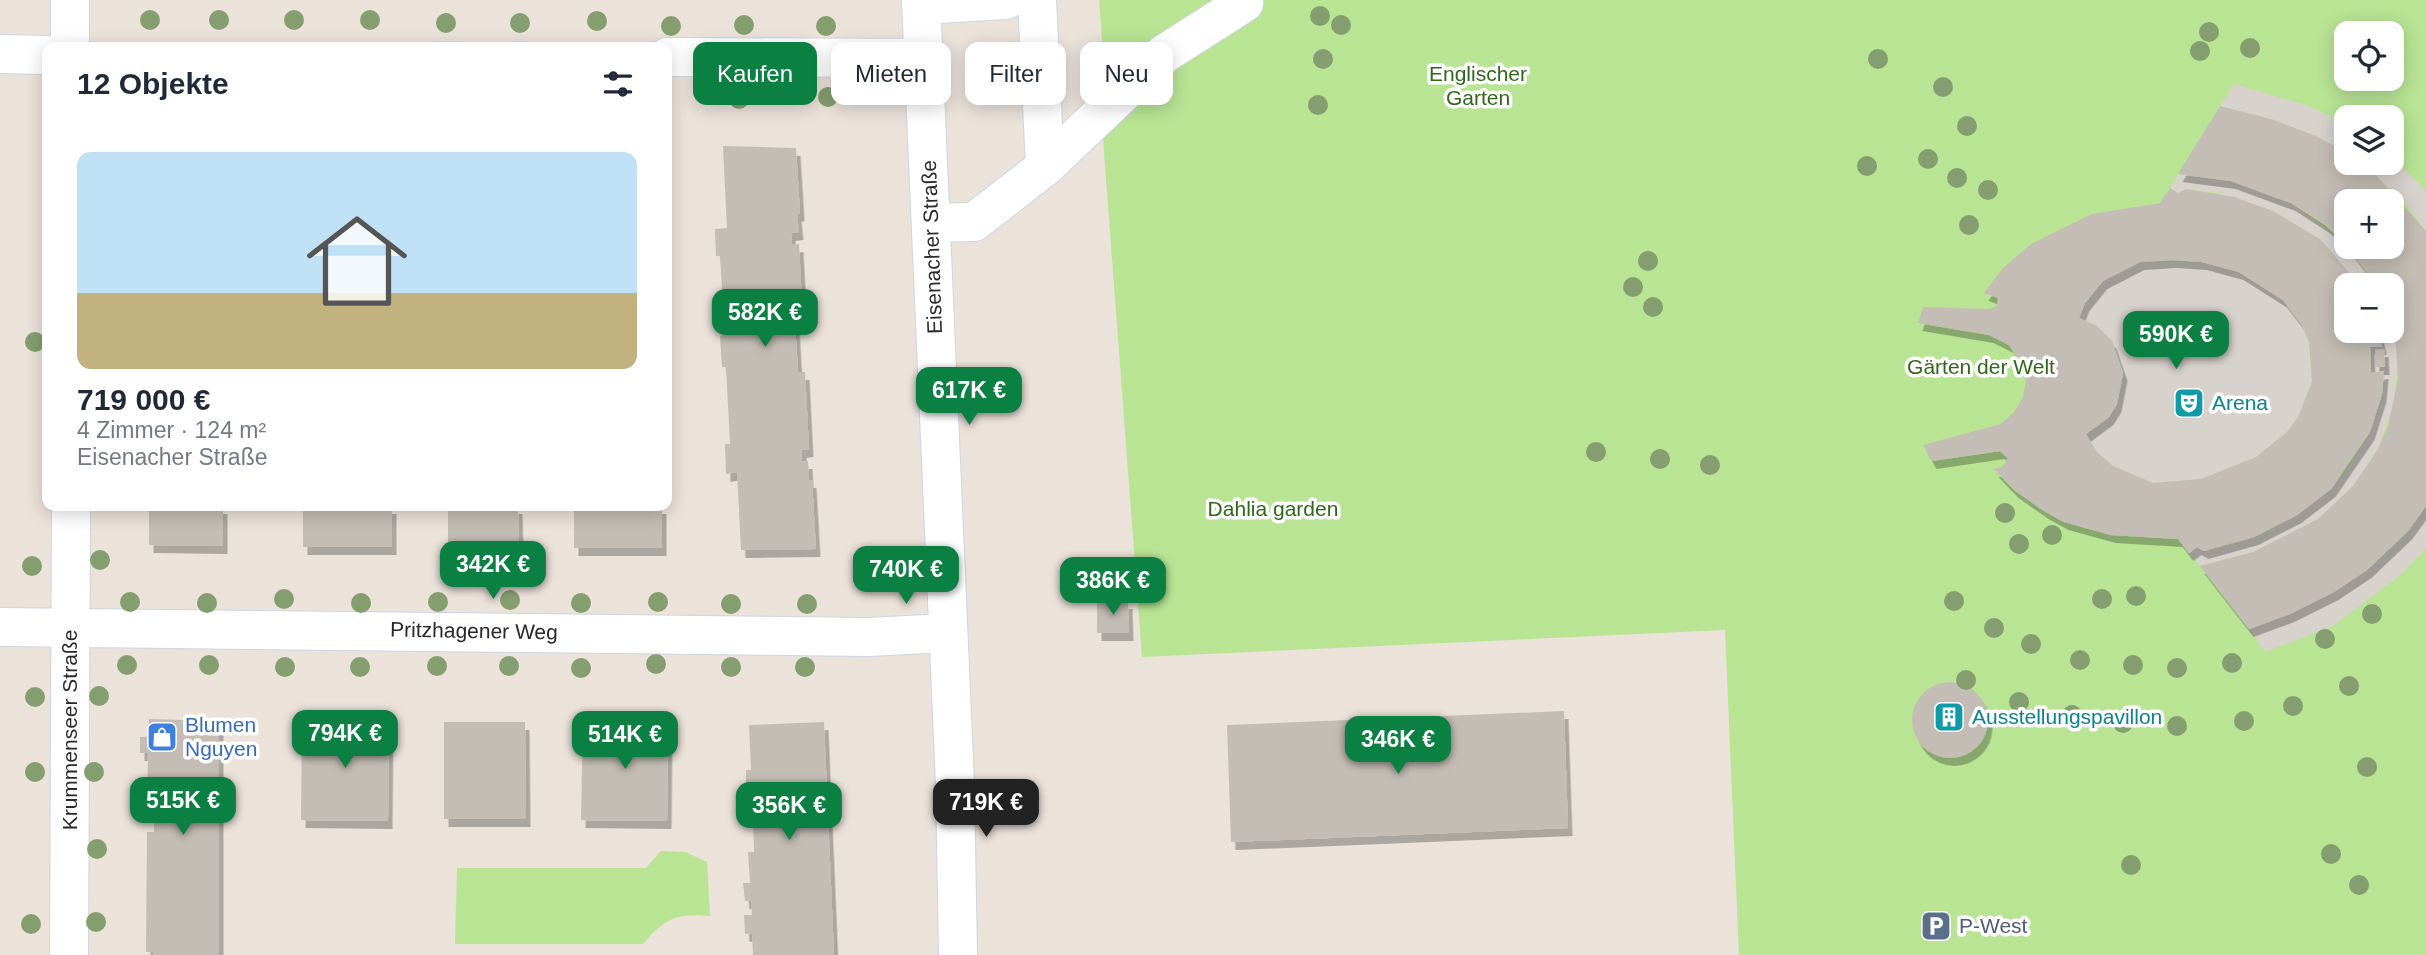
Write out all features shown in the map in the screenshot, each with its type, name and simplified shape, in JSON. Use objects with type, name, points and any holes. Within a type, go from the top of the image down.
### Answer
[{"type":"street","points":[[70,0],[70,42]]},
{"type":"street","points":[[921,2],[1006,0]]},
{"type":"street","points":[[1037,0],[1045,167]]},
{"type":"street","name":"Eisenacher Straße","points":[[921,2],[923,42]]},
{"type":"street","points":[[931,223],[974,222],[1045,167],[1164,54],[1244,3]]},
{"type":"street","points":[[0,54],[42,55]]},
{"type":"street","points":[[672,57],[831,58]]},
{"type":"street","name":"Eisenacher Straße","points":[[926,105],[955,784],[958,955]]},
{"type":"street","name":"Krummenseer Straße","points":[[69,955],[71,511]]},
{"type":"street","name":"Pritzhagener Weg","points":[[0,627],[868,637],[948,633]]},
{"type":"green space","name":"Gärten der Welt","points":[[1099,0],[2426,0],[2426,955],[1739,955],[1725,630],[1142,657],[1103,139],[1103,105],[1173,105],[1173,42],[1102,42]]},
{"type":"green space","points":[[661,851],[685,852],[707,862],[710,916],[688,915],[672,919],[658,928],[643,944],[455,944],[457,868],[646,868]]},
{"type":"shaded area","points":[[2234,84],[2306,105],[2334,118],[2334,146],[2271,119],[2220,106]]},
{"type":"shaded area","points":[[2404,169],[2426,191],[2426,231],[2404,203],[2404,189],[2390,189],[2374,175],[2404,175]]},
{"type":"shaded area","points":[[2178,174],[2231,181],[2291,203],[2334,235],[2334,255],[2320,239],[2273,211],[2218,193],[2186,189],[2178,193],[2170,188]]},
{"type":"shaded area","points":[[2337,259],[2357,259],[2367,273],[2350,273]]},
{"type":"shaded area","points":[[2140,262],[2202,262],[2239,272],[2283,300],[2302,325],[2309,342],[2312,382],[2298,417],[2287,432],[2256,457],[2201,479],[2153,483],[2113,466],[2096,451],[2086,434],[2109,417],[2117,404],[2123,373],[2112,341],[2097,326],[2079,318],[2085,303],[2103,281]]},
{"type":"shaded area","points":[[2381,343],[2395,343],[2398,357],[2394,404],[2378,449],[2353,486],[2318,519],[2298,531],[2253,552],[2200,566],[2189,553],[2197,547],[2204,551],[2236,543],[2275,527],[2314,502],[2344,473],[2370,432],[2382,394],[2384,372],[2371,373],[2370,347],[2381,346]]},
{"type":"shaded area","points":[[2426,506],[2426,549],[2398,577],[2333,626],[2265,652],[2249,629],[2290,614],[2334,592],[2367,570],[2408,531]]},
{"type":"building","points":[[2220,106],[2271,119],[2316,136],[2334,146],[2334,175],[2376,175],[2388,189],[2334,189],[2334,233],[2291,203],[2231,181],[2178,174]]},
{"type":"building","points":[[723,146],[796,148],[799,232],[791,233],[792,245],[799,244],[803,322],[795,322],[798,372],[805,372],[809,449],[802,450],[802,461],[808,461],[809,480],[812,480],[816,549],[741,550],[737,472],[726,474],[725,444],[730,444],[726,367],[722,367],[720,336],[725,335],[720,256],[716,256],[715,229],[727,228]]},
{"type":"building","points":[[2170,188],[2178,193],[2186,189],[2234,197],[2273,211],[2320,239],[2334,255],[2334,259],[2337,259],[2350,273],[2334,273],[2334,343],[2381,343],[2382,347],[2370,347],[2371,373],[2384,371],[2382,394],[2370,432],[2331,489],[2297,515],[2254,537],[2204,551],[2197,547],[2189,553],[2178,539],[2111,535],[2064,522],[2014,490],[1994,469],[2002,467],[2008,458],[2000,451],[1932,461],[1923,445],[2001,424],[2014,412],[2023,397],[2026,380],[2023,366],[2009,345],[1989,335],[1918,323],[1923,307],[1989,309],[1997,306],[1998,298],[1984,293],[2003,268],[2031,244],[2092,214],[2160,203]],"holes":[[[2140,262],[2202,262],[2239,272],[2283,300],[2302,325],[2309,342],[2312,382],[2298,417],[2287,432],[2256,457],[2201,479],[2153,483],[2113,466],[2096,451],[2086,434],[2109,417],[2117,404],[2123,373],[2112,341],[2097,326],[2079,318],[2085,303],[2103,281]]]},
{"type":"building","points":[[2404,206],[2426,231],[2426,506],[2408,531],[2367,570],[2334,592],[2290,614],[2249,629],[2200,566],[2253,552],[2318,519],[2353,486],[2378,449],[2388,426],[2398,379],[2396,343],[2404,343],[2404,273],[2367,273],[2357,259],[2404,259]]},
{"type":"building","points":[[2384,349],[2385,367],[2375,367],[2375,350]]},
{"type":"building","points":[[149,511],[223,511],[223,546],[149,545]]},
{"type":"building","points":[[303,511],[392,511],[392,547],[303,547]]},
{"type":"building","points":[[448,511],[518,511],[519,546],[448,547]]},
{"type":"building","points":[[574,511],[662,511],[662,548],[574,548]]},
{"type":"building","points":[[1128,601],[1129,633],[1097,633],[1097,602]]},
{"type":"building","name":"Ausstellungspavillon","points":[[1950,682],[1964,685],[1977,693],[1985,706],[1988,720],[1985,734],[1977,747],[1964,755],[1950,758],[1936,755],[1923,747],[1915,734],[1912,720],[1915,706],[1923,693],[1936,685]]},
{"type":"building","points":[[1564,711],[1568,828],[1231,842],[1227,725]]},
{"type":"building","points":[[149,719],[219,721],[219,955],[153,955],[153,952],[146,952],[147,832],[154,832],[154,809],[147,809],[148,753],[140,753],[140,737],[148,737]]},
{"type":"building","points":[[302,720],[389,721],[388,821],[301,820]]},
{"type":"building","points":[[583,721],[668,722],[667,821],[581,820]]},
{"type":"building","points":[[444,722],[525,722],[526,819],[444,819]]},
{"type":"building","points":[[824,722],[834,955],[753,955],[752,933],[745,934],[744,915],[752,915],[751,901],[745,901],[743,883],[750,883],[748,852],[754,852],[753,817],[747,818],[747,801],[753,801],[752,787],[746,787],[746,770],[751,770],[749,725]]},
{"type":"place","name":"Arena","points":[[2189,403]]},
{"type":"place","name":"Ausstellungspavillon","points":[[1949,717]]},
{"type":"place","name":"Blumen Nguyen","points":[[162,737]]},
{"type":"place","name":"P-West","points":[[1936,926]]},
{"type":"park label","name":"Englischer Garten","points":[[1478,86]]},
{"type":"park label","name":"Dahlia garden","points":[[1273,509]]}]
